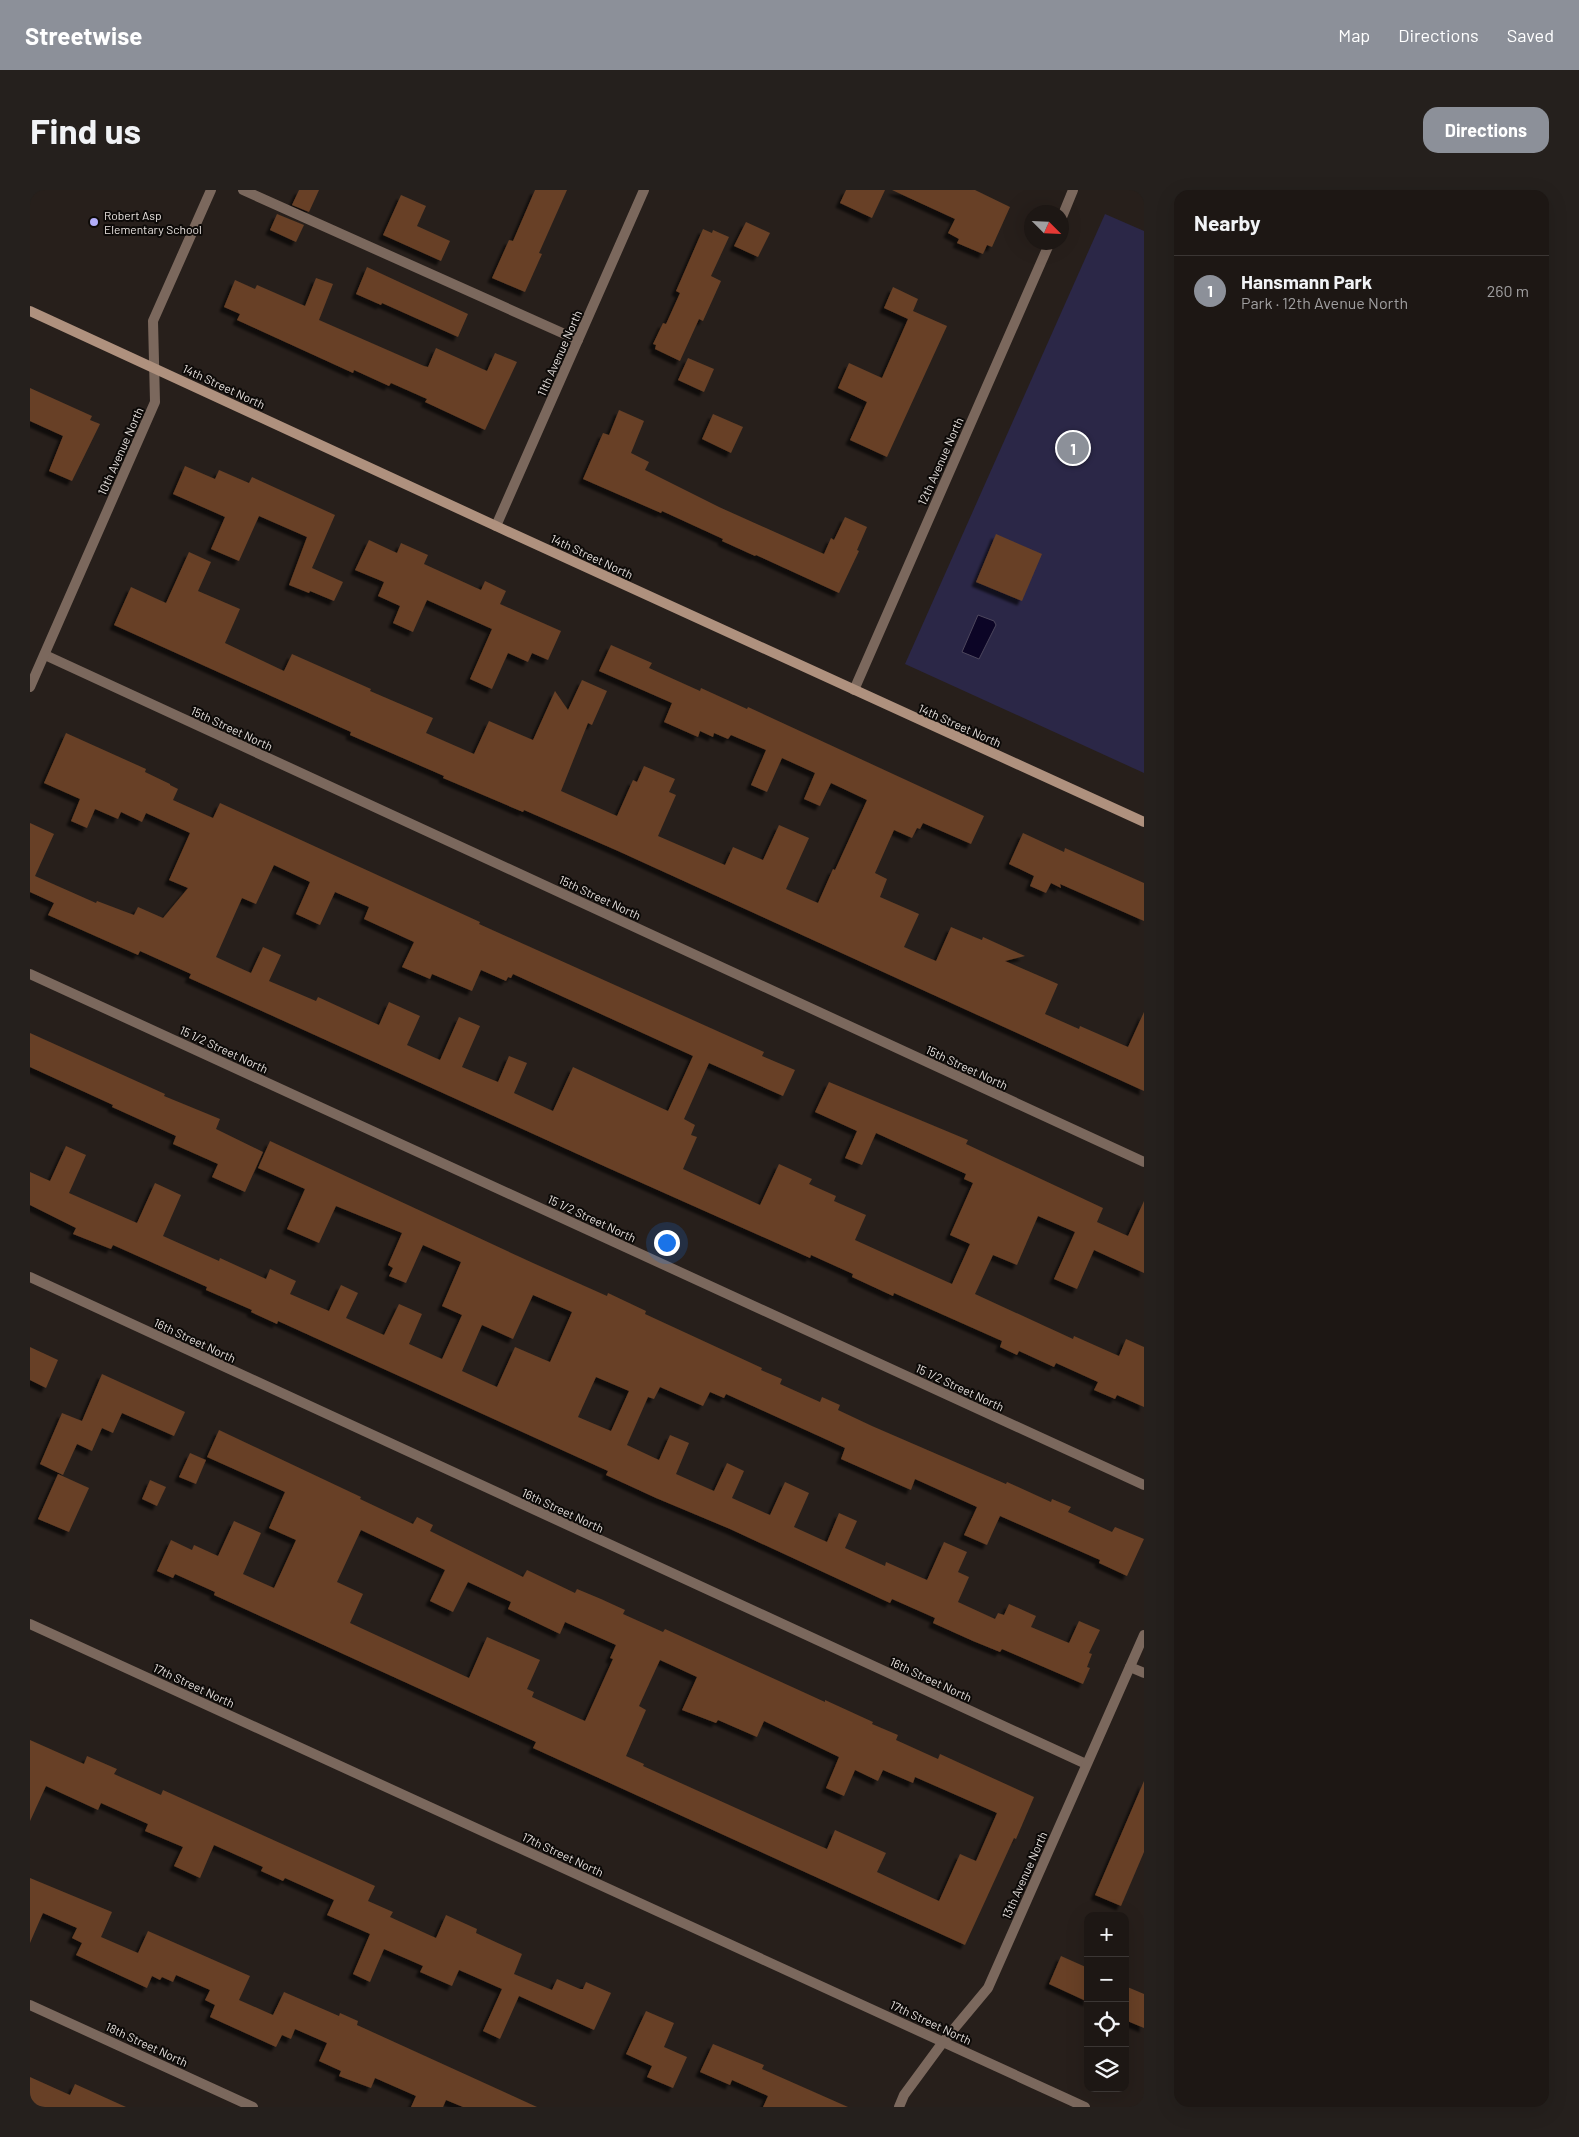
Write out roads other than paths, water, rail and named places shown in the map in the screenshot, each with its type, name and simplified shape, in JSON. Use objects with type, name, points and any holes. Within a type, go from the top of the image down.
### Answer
[{"type":"street","name":"10th Avenue North","points":[[30,687],[156,402],[153,321],[211,190]]},
{"type":"street","points":[[243,190],[578,340]]},
{"type":"street","name":"11th Avenue North","points":[[496,526],[644,190]]},
{"type":"street","points":[[1067,205],[1073,190]]},
{"type":"street","name":"12th Avenue North","points":[[854,690],[1046,250]]},
{"type":"street","name":"14th Street North","points":[[30,311],[154,366],[496,526],[1144,822]]},
{"type":"street","name":"15th Street North","points":[[45,655],[1144,1162]]},
{"type":"street","name":"15 1/2 Street North","points":[[30,974],[1144,1485]]},
{"type":"street","name":"16th Street North","points":[[30,1278],[1086,1764]]},
{"type":"street","name":"17th Street North","points":[[30,1624],[1085,2107]]},
{"type":"street","name":"13th Avenue North","points":[[899,2107],[904,2095],[943,2042],[988,1988],[1144,1635]]},
{"type":"street","points":[[1130,1667],[1144,1673]]},
{"type":"street","name":"18th Street North","points":[[30,2004],[253,2107]]},
{"type":"place","name":"Robert Asp Elementary School","points":[[94,222]]},
{"type":"place","name":"Hansmann Park","points":[[1073,448]]}]
